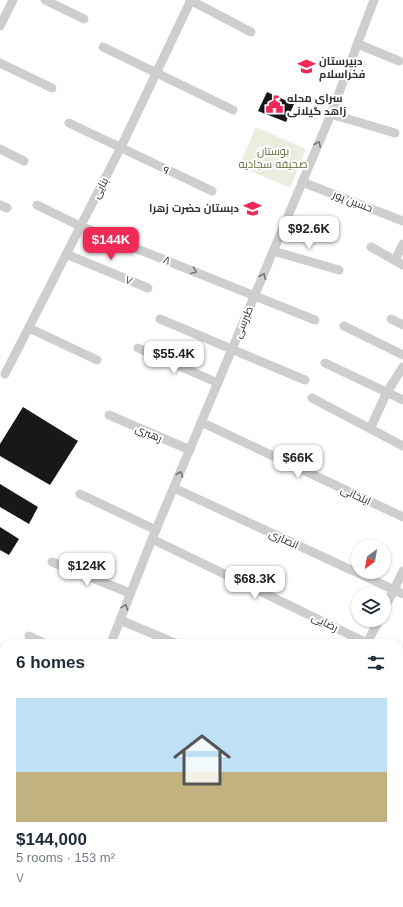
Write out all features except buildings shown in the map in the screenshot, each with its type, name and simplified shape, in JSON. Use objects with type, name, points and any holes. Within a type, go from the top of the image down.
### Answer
[{"type":"street","points":[[0,26],[13,0]]},
{"type":"street","points":[[45,0],[84,19]]},
{"type":"street","points":[[191,0],[252,32]]},
{"type":"street","name":"بنایی","points":[[5,374],[120,148],[191,0]]},
{"type":"street","name":"طبرسی","points":[[113,639],[154,534],[331,114],[374,0]]},
{"type":"street","points":[[358,44],[399,61]]},
{"type":"street","points":[[103,47],[155,74],[233,110]]},
{"type":"street","points":[[0,63],[52,88]]},
{"type":"street","points":[[331,114],[395,133]]},
{"type":"street","name":"۹","points":[[69,123],[212,191]]},
{"type":"street","points":[[0,148],[24,161]]},
{"type":"street","name":"حسین پور","points":[[302,182],[403,221]]},
{"type":"street","name":"۸","points":[[37,205],[80,226],[315,320]]},
{"type":"street","points":[[371,247],[399,262],[403,244]]},
{"type":"street","points":[[273,251],[339,270]]},
{"type":"street","name":"۷","points":[[66,254],[148,288]]},
{"type":"street","points":[[160,319],[305,380]]},
{"type":"street","points":[[391,319],[403,325]]},
{"type":"street","points":[[344,326],[403,355]]},
{"type":"street","points":[[29,328],[97,360]]},
{"type":"street","points":[[138,348],[218,383]]},
{"type":"street","points":[[325,363],[403,400]]},
{"type":"street","points":[[370,429],[387,392],[403,367]]},
{"type":"street","points":[[312,398],[403,446]]},
{"type":"street","name":"رهبری","points":[[109,415],[190,450]]},
{"type":"street","name":"ایلخانی","points":[[201,422],[403,517]]},
{"type":"street","name":"انصاری","points":[[174,488],[403,594]]},
{"type":"street","name":"رضایی","points":[[80,494],[154,534],[359,639]]},
{"type":"street","points":[[52,562],[130,593]]},
{"type":"street","points":[[391,596],[403,571]]},
{"type":"street","points":[[120,620],[165,639]]},
{"type":"street","points":[[369,639],[375,627]]},
{"type":"street","points":[[29,636],[35,639]]},
{"type":"green space","name":"بوستان صحیفه سجادیه","points":[[256,127],[306,149],[290,188],[239,166]]},
{"type":"place","name":"دبیرستان فخراسلام","points":[[306,67]]},
{"type":"place","name":"سرای محله زاهد گیلانی","points":[[274,104]]},
{"type":"place","name":"دبستان حضرت زهرا","points":[[252,208]]}]
